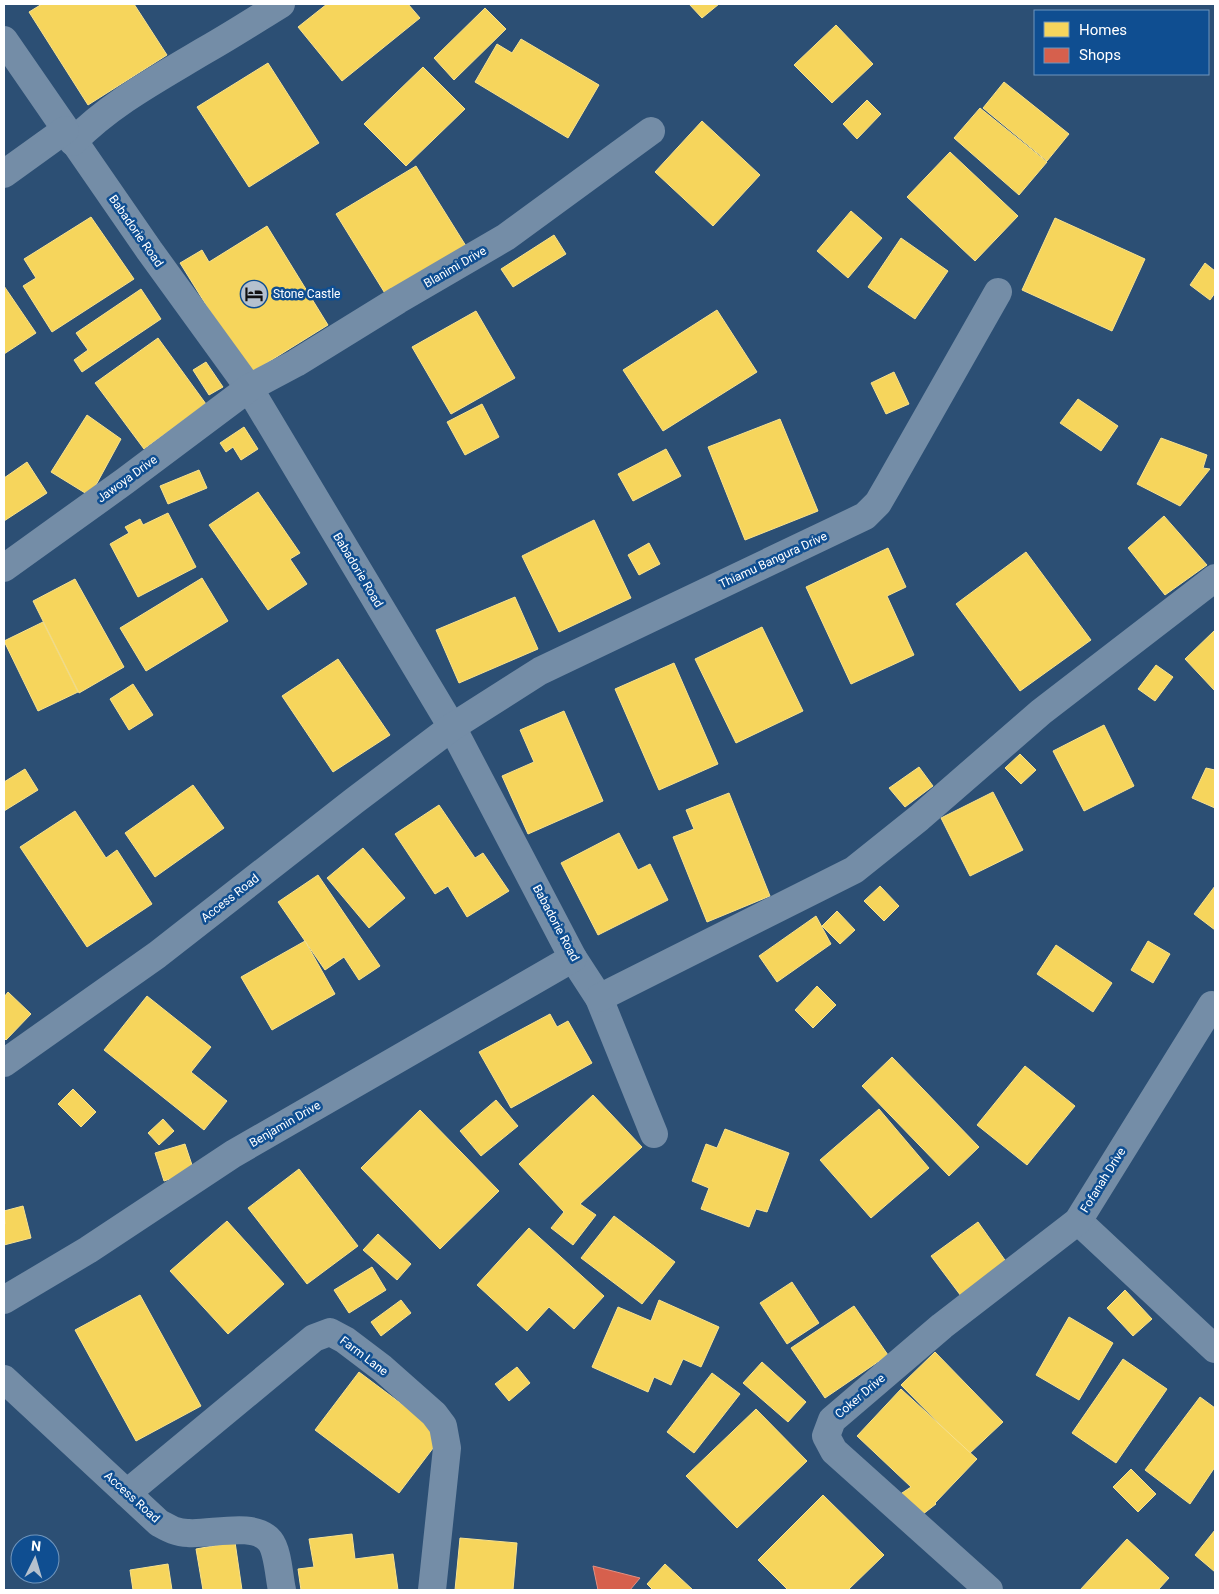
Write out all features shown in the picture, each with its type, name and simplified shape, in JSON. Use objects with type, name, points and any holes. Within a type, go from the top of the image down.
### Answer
[{"type":"street","points":[[4,174],[89,126],[137,90],[231,36],[280,4]]},
{"type":"street","name":"Babadorie Road","points":[[4,40],[154,257],[249,388],[452,727],[573,958],[598,998],[654,1134]]},
{"type":"street","name":"Blanimi Drive","points":[[249,388],[296,363],[398,300],[506,237],[651,132]]},
{"type":"street","name":"Thiamu Bangura Drive","points":[[452,727],[540,671],[865,516],[878,503],[998,292]]},
{"type":"street","name":"Jawoya Drive","points":[[4,568],[125,481],[249,388]]},
{"type":"street","points":[[598,998],[854,870],[1041,712],[1215,578]]},
{"type":"street","name":"Access Road","points":[[4,1063],[157,955],[346,807],[452,727]]},
{"type":"street","name":"Benjamin Drive","points":[[4,1300],[88,1250],[233,1154],[573,958]]},
{"type":"street","name":"Fofanah Drive","points":[[1212,1005],[1078,1220],[1215,1350]]},
{"type":"street","name":"Coker Drive","points":[[989,1590],[834,1451],[826,1436],[832,1420],[942,1326],[1078,1220]]},
{"type":"street","name":"Farm Lane","points":[[127,1493],[314,1338],[330,1332],[345,1340],[382,1368],[434,1414],[444,1426],[447,1448],[432,1590]]},
{"type":"street","name":"Access Road","points":[[4,1379],[159,1523],[172,1530],[186,1533],[246,1530],[259,1533],[270,1541],[275,1552],[282,1590]]},
{"type":"building: Homes","points":[[42,4],[134,4],[167,55],[88,105],[29,12]]},
{"type":"building: Homes","points":[[327,4],[408,4],[420,18],[342,81],[298,27]]},
{"type":"building: Homes","points":[[689,4],[719,4],[702,18]]},
{"type":"building: Homes","points":[[485,8],[506,29],[454,80],[434,58]]},
{"type":"building: Homes","points":[[836,25],[873,64],[832,103],[794,65]]},
{"type":"building: Homes","points":[[521,39],[599,85],[568,138],[475,82],[497,44],[512,53]]},
{"type":"building: Homes","points":[[268,63],[319,143],[249,187],[197,107]]},
{"type":"building: Homes","points":[[423,67],[465,109],[406,166],[364,124]]},
{"type":"building: Homes","points":[[1004,82],[1069,134],[1047,161],[983,108]]},
{"type":"building: Homes","points":[[867,100],[881,114],[857,139],[843,124]]},
{"type":"building: Homes","points":[[980,108],[1047,162],[1019,195],[954,138]]},
{"type":"building: Homes","points":[[702,121],[760,175],[713,226],[655,172]]},
{"type":"building: Homes","points":[[950,152],[1018,216],[975,261],[907,197]]},
{"type":"building: Homes","points":[[416,166],[466,246],[386,295],[336,214]]},
{"type":"building: Homes","points":[[851,211],[882,238],[848,278],[817,251]]},
{"type":"building: Homes","points":[[91,217],[134,279],[52,332],[23,286],[36,278],[24,259]]},
{"type":"building: Homes","points":[[1055,218],[1145,259],[1112,331],[1022,290]]},
{"type":"building: Homes","name":"Stone Castle","points":[[267,226],[328,325],[249,374],[180,263],[202,250],[209,262]]},
{"type":"building: Homes","points":[[554,235],[566,254],[513,287],[501,269]]},
{"type":"building: Homes","points":[[901,238],[948,271],[915,319],[868,287]]},
{"type":"building: Homes","points":[[1205,263],[1215,271],[1215,293],[1210,300],[1190,285]]},
{"type":"building: Homes","points":[[4,286],[36,333],[4,354]]},
{"type":"building: Homes","points":[[141,289],[161,319],[82,372],[74,360],[88,350],[76,333]]},
{"type":"building: Homes","points":[[717,310],[757,372],[663,431],[623,370]]},
{"type":"building: Homes","points":[[476,311],[515,378],[451,414],[412,347]]},
{"type":"building: Homes","points":[[158,338],[206,404],[144,449],[95,383]]},
{"type":"building: Homes","points":[[206,362],[223,387],[209,395],[193,370]]},
{"type":"building: Homes","points":[[894,372],[909,404],[886,414],[871,383]]},
{"type":"building: Homes","points":[[1078,399],[1118,426],[1101,451],[1060,423]]},
{"type":"building: Homes","points":[[482,404],[499,437],[465,455],[447,422]]},
{"type":"building: Homes","points":[[87,415],[121,439],[90,496],[51,472]]},
{"type":"building: Homes","points":[[780,419],[818,511],[745,540],[708,447]]},
{"type":"building: Homes","points":[[244,427],[258,449],[241,460],[233,447],[226,452],[220,443]]},
{"type":"building: Homes","points":[[1161,438],[1207,455],[1203,468],[1210,469],[1180,506],[1137,484]]},
{"type":"building: Homes","points":[[666,449],[681,476],[633,501],[618,474]]},
{"type":"building: Homes","points":[[27,462],[47,493],[4,521],[4,478]]},
{"type":"building: Homes","points":[[199,470],[207,488],[168,504],[160,486]]},
{"type":"building: Homes","points":[[258,492],[300,553],[290,559],[307,584],[268,610],[209,525]]},
{"type":"building: Homes","points":[[168,513],[196,567],[138,597],[110,544],[129,533],[125,527],[140,519],[143,525]]},
{"type":"building: Homes","points":[[1164,516],[1207,565],[1165,595],[1128,548]]},
{"type":"building: Homes","points":[[594,520],[631,598],[559,632],[522,556]]},
{"type":"building: Homes","points":[[649,543],[660,564],[639,575],[628,555]]},
{"type":"building: Homes","points":[[888,548],[906,587],[887,596],[914,655],[851,684],[806,587]]},
{"type":"building: Homes","points":[[1026,552],[1091,640],[1020,691],[956,604]]},
{"type":"building: Homes","points":[[202,578],[228,621],[146,671],[120,628]]},
{"type":"building: Homes","points":[[75,579],[124,667],[79,693],[33,601]]},
{"type":"building: Homes","points":[[515,597],[538,649],[459,683],[436,630]]},
{"type":"building: Homes","points":[[43,622],[78,692],[38,711],[4,641]]},
{"type":"building: Homes","points":[[762,627],[803,711],[736,743],[695,659]]},
{"type":"building: Homes","points":[[1215,630],[1215,691],[1185,659]]},
{"type":"building: Homes","points":[[338,659],[390,735],[333,772],[282,696]]},
{"type":"building: Homes","points":[[674,663],[718,764],[659,790],[615,689]]},
{"type":"building: Homes","points":[[1156,665],[1173,677],[1155,701],[1138,689]]},
{"type":"building: Homes","points":[[133,684],[153,715],[129,730],[110,699]]},
{"type":"building: Homes","points":[[564,711],[603,801],[528,834],[502,776],[534,762],[520,730]]},
{"type":"building: Homes","points":[[1104,725],[1134,786],[1084,811],[1053,751]]},
{"type":"building: Homes","points":[[1020,754],[1036,770],[1021,784],[1005,768]]},
{"type":"building: Homes","points":[[919,767],[933,786],[905,807],[889,788]]},
{"type":"building: Homes","points":[[1206,768],[1215,770],[1215,808],[1192,798]]},
{"type":"building: Homes","points":[[25,769],[38,790],[4,811],[4,782]]},
{"type":"building: Homes","points":[[193,785],[224,828],[155,877],[125,833]]},
{"type":"building: Homes","points":[[993,792],[1023,850],[970,876],[941,818]]},
{"type":"building: Homes","points":[[729,793],[770,896],[707,922],[673,837],[694,829],[686,810]]},
{"type":"building: Homes","points":[[439,805],[475,858],[483,853],[509,891],[467,917],[448,886],[435,894],[395,834]]},
{"type":"building: Homes","points":[[75,811],[106,858],[117,850],[152,904],[87,947],[20,847]]},
{"type":"building: Homes","points":[[619,833],[638,870],[650,864],[668,900],[598,935],[561,863]]},
{"type":"building: Homes","points":[[363,848],[405,898],[369,928],[327,878]]},
{"type":"building: Homes","points":[[318,875],[380,966],[359,980],[344,957],[325,970],[278,902]]},
{"type":"building: Homes","points":[[880,886],[899,906],[884,921],[864,901]]},
{"type":"building: Homes","points":[[1215,886],[1215,930],[1194,914]]},
{"type":"building: Homes","points":[[837,911],[855,930],[840,944],[822,926]]},
{"type":"building: Homes","points":[[816,916],[831,944],[777,982],[759,956]]},
{"type":"building: Homes","points":[[305,941],[335,994],[272,1030],[241,977]]},
{"type":"building: Homes","points":[[1148,941],[1170,954],[1153,983],[1131,970]]},
{"type":"building: Homes","points":[[1056,945],[1112,983],[1093,1012],[1037,974]]},
{"type":"building: Homes","points":[[817,986],[836,1005],[813,1028],[795,1010]]},
{"type":"building: Homes","points":[[8,992],[31,1014],[6,1040],[4,1038],[4,997]]},
{"type":"building: Homes","points":[[147,996],[211,1047],[191,1072],[227,1101],[204,1130],[104,1050]]},
{"type":"building: Homes","points":[[550,1014],[557,1027],[568,1021],[592,1063],[511,1108],[479,1052]]},
{"type":"building: Homes","points":[[892,1057],[979,1147],[949,1176],[862,1086]]},
{"type":"building: Homes","points":[[1025,1066],[1075,1106],[1027,1165],[977,1125]]},
{"type":"building: Homes","points":[[73,1089],[96,1112],[81,1127],[58,1104]]},
{"type":"building: Homes","points":[[593,1095],[642,1147],[580,1204],[596,1215],[573,1245],[551,1228],[564,1212],[519,1164]]},
{"type":"building: Homes","points":[[496,1100],[518,1126],[481,1156],[460,1131]]},
{"type":"building: Homes","points":[[879,1109],[929,1168],[871,1218],[820,1160]]},
{"type":"building: Homes","points":[[420,1110],[499,1191],[440,1249],[361,1168]]},
{"type":"building: Homes","points":[[163,1119],[174,1131],[159,1145],[148,1133]]},
{"type":"building: Homes","points":[[725,1129],[789,1153],[767,1212],[756,1209],[749,1227],[701,1209],[709,1188],[692,1181],[706,1144],[717,1148]]},
{"type":"building: Homes","points":[[185,1144],[194,1171],[164,1181],[155,1153]]},
{"type":"building: Homes","points":[[299,1169],[358,1246],[307,1284],[248,1208]]},
{"type":"building: Homes","points":[[23,1206],[31,1238],[4,1245],[4,1211]]},
{"type":"building: Homes","points":[[614,1216],[675,1262],[642,1304],[581,1258]]},
{"type":"building: Homes","points":[[227,1221],[284,1284],[228,1334],[170,1271]]},
{"type":"building: Homes","points":[[978,1222],[1007,1263],[961,1296],[931,1256]]},
{"type":"building: Homes","points":[[529,1228],[604,1296],[574,1329],[549,1307],[527,1331],[477,1285]]},
{"type":"building: Homes","points":[[378,1234],[411,1264],[397,1280],[363,1250]]},
{"type":"building: Homes","points":[[372,1267],[386,1290],[349,1313],[334,1290]]},
{"type":"building: Homes","points":[[792,1282],[819,1323],[787,1344],[760,1303]]},
{"type":"building: Homes","points":[[1125,1290],[1152,1319],[1133,1336],[1107,1308]]},
{"type":"building: Homes","points":[[140,1295],[201,1406],[136,1441],[75,1330]]},
{"type":"building: Homes","points":[[401,1300],[411,1313],[381,1336],[371,1322]]},
{"type":"building: Homes","points":[[659,1300],[719,1327],[701,1367],[683,1359],[671,1385],[654,1377],[648,1392],[592,1367],[618,1307],[651,1321]]},
{"type":"building: Homes","points":[[854,1306],[888,1355],[825,1398],[791,1348]]},
{"type":"building: Homes","points":[[1069,1317],[1113,1343],[1079,1400],[1036,1375]]},
{"type":"building: Homes","points":[[935,1352],[1003,1422],[969,1454],[901,1385]]},
{"type":"building: Homes","points":[[1123,1359],[1167,1389],[1116,1463],[1072,1433]]},
{"type":"building: Homes","points":[[762,1362],[806,1402],[788,1422],[743,1383]]},
{"type":"building: Homes","points":[[517,1367],[530,1383],[509,1401],[495,1384]]},
{"type":"building: Homes","points":[[359,1372],[443,1435],[399,1493],[315,1430]]},
{"type":"building: Homes","points":[[712,1373],[740,1394],[694,1453],[667,1432]]},
{"type":"building: Homes","points":[[901,1389],[977,1459],[936,1504],[918,1518],[896,1497],[911,1487],[857,1436]]},
{"type":"building: Homes","points":[[1200,1397],[1215,1408],[1215,1467],[1190,1504],[1145,1470]]},
{"type":"building: Homes","points":[[756,1409],[807,1461],[737,1528],[686,1476]]},
{"type":"building: Homes","points":[[1131,1469],[1156,1494],[1138,1512],[1113,1487]]},
{"type":"building: Homes","points":[[823,1495],[884,1555],[848,1590],[788,1590],[758,1560]]},
{"type":"building: Homes","points":[[1215,1530],[1215,1572],[1195,1555]]},
{"type":"building: Homes","points":[[352,1534],[355,1559],[393,1554],[398,1590],[301,1590],[298,1569],[314,1567],[309,1539]]},
{"type":"building: Homes","points":[[460,1538],[517,1543],[513,1590],[455,1590]]},
{"type":"building: Homes","points":[[1127,1539],[1169,1578],[1158,1590],[1080,1590]]},
{"type":"building: Homes","points":[[235,1542],[242,1590],[203,1590],[196,1549]]},
{"type":"building: Homes","points":[[168,1564],[172,1590],[133,1590],[130,1570]]},
{"type":"building: Homes","points":[[665,1564],[693,1590],[653,1590],[647,1584]]},
{"type":"building: Shops","points":[[593,1566],[640,1578],[630,1590],[598,1590]]},
{"type":"place","name":"Stone Castle","points":[[254,294]]}]
